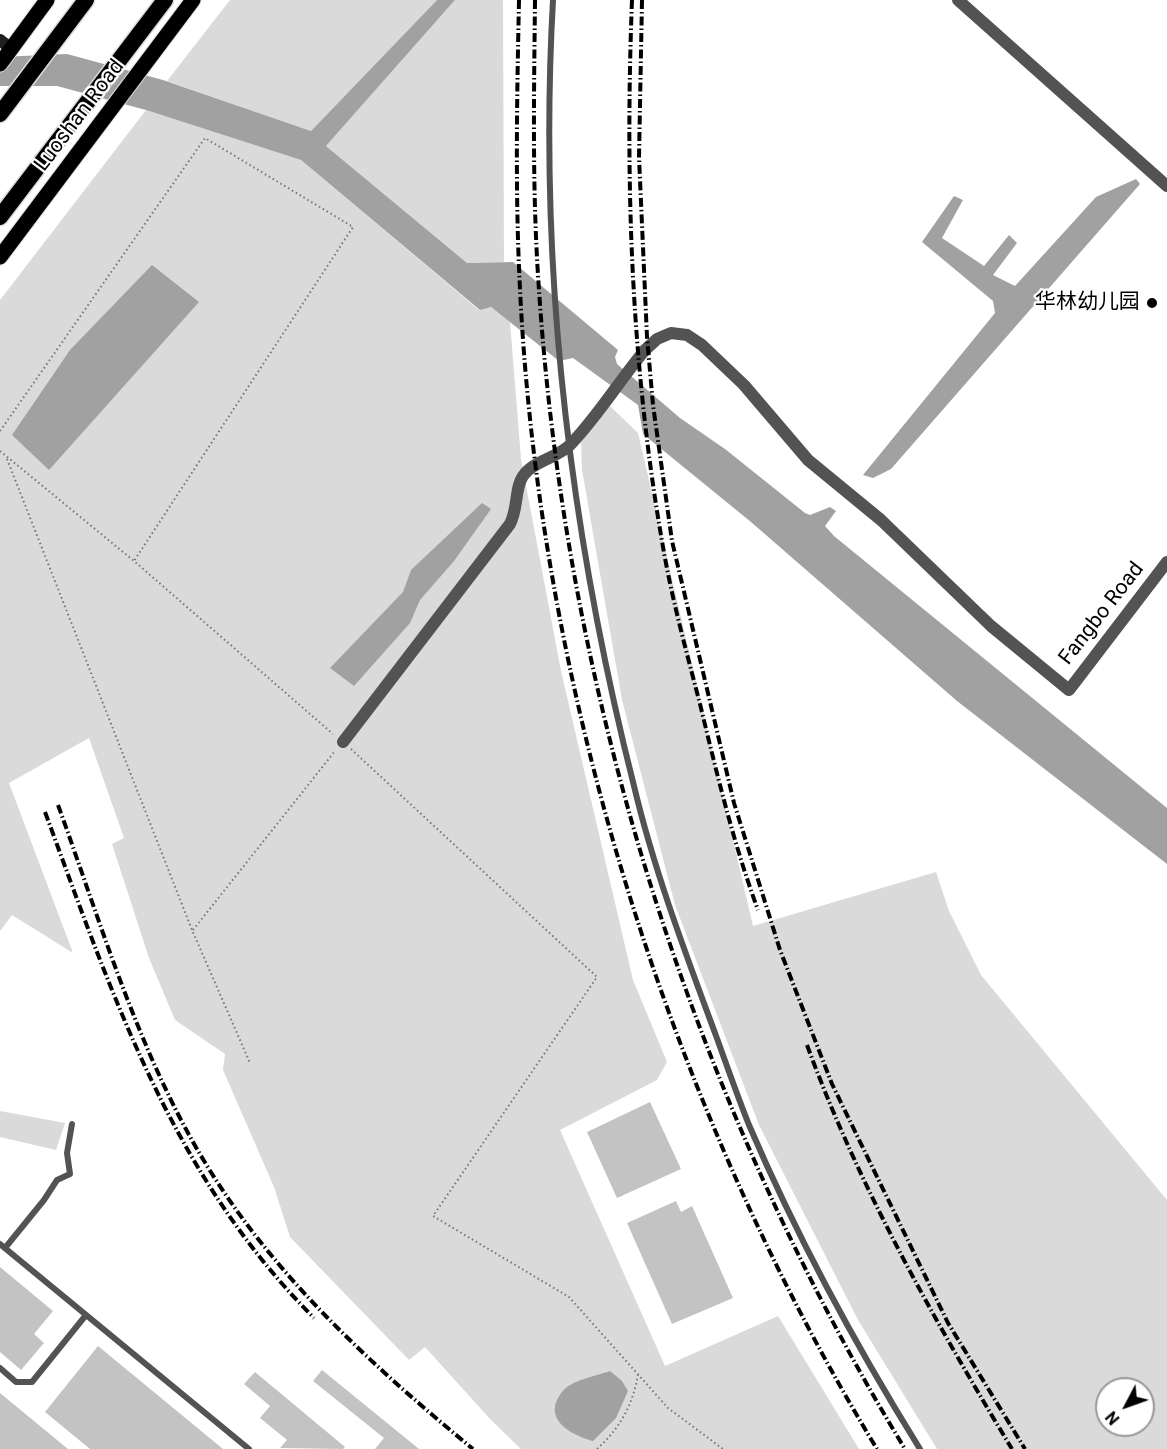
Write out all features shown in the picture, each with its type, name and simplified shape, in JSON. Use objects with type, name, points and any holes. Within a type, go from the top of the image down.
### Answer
[{"type":"highway","points":[[0,114],[86,0]]},
{"type":"highway","points":[[0,217],[165,0]]},
{"type":"main road","points":[[0,64],[5,44],[47,0]]},
{"type":"main road","name":"Luoshan Road","points":[[0,257],[193,0]]},
{"type":"street","points":[[958,0],[1167,186]]},
{"type":"street","name":"Fangbo Road","points":[[568,447],[645,350],[663,335],[679,333],[695,340],[744,384],[808,460],[881,520],[991,626],[1069,690],[1167,562]]},
{"type":"street","points":[[343,742],[510,524],[515,514],[522,477],[529,469],[550,460],[568,447]]},
{"type":"lane","points":[[553,0],[549,147],[553,296],[559,362],[568,447],[599,627],[634,788],[686,955],[749,1125],[814,1261],[889,1398],[920,1449]]},
{"type":"lane","points":[[72,1124],[67,1153],[70,1174],[57,1180],[44,1200],[3,1246],[249,1449]]},
{"type":"lane","points":[[0,1368],[16,1382],[32,1382],[86,1315]]},
{"type":"path","points":[[0,431],[205,138],[353,227],[134,561]]},
{"type":"path","points":[[0,451],[134,561],[343,742],[597,977],[434,1216],[569,1297],[668,1407],[723,1449]]},
{"type":"path","points":[[6,456],[192,930],[250,1063]]},
{"type":"path","points":[[192,930],[343,742]]},
{"type":"path","points":[[597,1449],[623,1419],[634,1398],[638,1374]]},
{"type":"shaded area","points":[[230,0],[437,0],[311,131],[167,81]]},
{"type":"shaded area","points":[[437,0],[455,0],[326,146],[467,263],[513,262],[618,350],[615,357],[617,364],[680,418],[725,449],[805,513],[810,515],[830,507],[836,511],[825,526],[834,536],[1167,808],[1167,864],[957,701],[751,522],[643,434],[638,405],[573,358],[559,361],[491,307],[480,310],[301,160],[146,110],[57,86],[0,86],[0,57],[67,54],[163,80],[311,131]]},
{"type":"shaded area","points":[[455,0],[503,0],[504,262],[467,263],[326,146]]},
{"type":"shaded area","points":[[146,110],[301,160],[479,310],[491,307],[510,322],[521,459],[561,671],[633,980],[667,1062],[657,1080],[560,1130],[665,1366],[778,1316],[859,1449],[521,1449],[490,1419],[425,1347],[409,1360],[290,1237],[274,1187],[223,1070],[225,1054],[175,1020],[149,958],[112,844],[124,838],[89,738],[9,783],[73,953],[12,915],[0,931],[0,300]]},
{"type":"shaded area","points":[[1136,179],[1140,184],[891,469],[873,478],[863,475],[995,313],[993,301],[922,242],[954,196],[963,200],[942,238],[984,266],[1009,235],[1017,243],[993,275],[1015,286],[1096,197]]},
{"type":"shaded area","points":[[152,265],[199,302],[49,470],[12,435],[70,350]]},
{"type":"shaded area","points":[[610,406],[638,433],[753,926],[936,872],[949,911],[981,975],[1167,1200],[1167,1449],[937,1449],[858,1320],[759,1125],[675,905],[622,700],[582,470],[581,442]]},
{"type":"shaded area","points":[[482,503],[491,509],[454,561],[420,600],[410,623],[354,686],[330,668],[403,592],[411,570]]},
{"type":"shaded area","points":[[0,1111],[65,1123],[56,1150],[0,1137]]},
{"type":"shaded area","points":[[610,1371],[622,1381],[628,1391],[616,1418],[593,1441],[576,1435],[561,1424],[557,1418],[556,1402],[566,1388],[577,1381]]},
{"type":"building","points":[[650,1102],[681,1169],[617,1198],[587,1132]]},
{"type":"building","points":[[676,1201],[681,1212],[692,1206],[733,1298],[672,1324],[627,1223]]},
{"type":"building","points":[[0,1267],[53,1311],[34,1334],[44,1343],[21,1370],[0,1352]]},
{"type":"building","points":[[98,1346],[223,1449],[90,1449],[45,1412]]},
{"type":"building","points":[[322,1370],[419,1449],[375,1449],[384,1438],[313,1381]]},
{"type":"building","points":[[255,1372],[345,1447],[343,1449],[280,1448],[287,1440],[260,1418],[270,1406],[244,1384]]},
{"type":"building","points":[[0,1393],[68,1449],[0,1449]]},
{"type":"railway","points":[[519,0],[518,253],[532,439],[555,591],[587,741],[628,891],[678,1037],[737,1180],[803,1318],[877,1449]]},
{"type":"railway","points":[[535,0],[535,217],[539,290],[554,442],[578,594],[611,744],[653,891],[703,1036],[762,1178],[830,1316],[905,1449]]},
{"type":"railway","points":[[632,0],[630,204],[637,339],[652,474],[666,562],[679,623],[726,808],[758,910]]},
{"type":"railway","points":[[642,0],[639,157],[647,337],[653,405],[672,541],[734,803],[780,950],[832,1084],[948,1323],[1025,1449]]},
{"type":"railway","points":[[58,805],[135,1019],[172,1102],[220,1187],[283,1270],[318,1308],[393,1381],[473,1449]]},
{"type":"railway","points":[[45,812],[122,1015],[151,1080],[184,1143],[221,1204],[264,1262],[314,1318]]},
{"type":"railway","points":[[807,1045],[850,1150],[874,1201],[954,1351],[1012,1449]]},
{"type":"place","name":"华林幼儿园","points":[[1152,303]]}]
